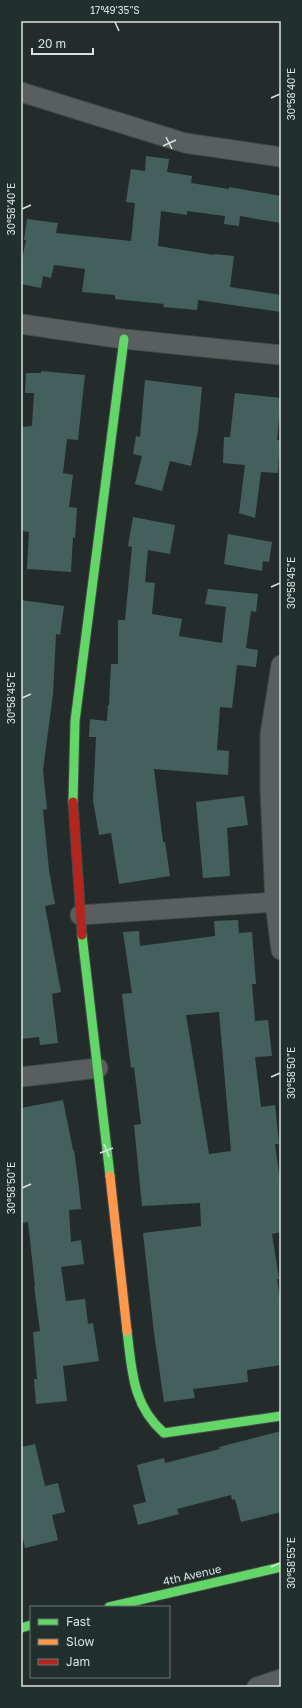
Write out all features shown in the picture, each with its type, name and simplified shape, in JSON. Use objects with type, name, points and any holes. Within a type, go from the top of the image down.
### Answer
[{"type":"street","points":[[21,92],[186,143],[281,157]]},
{"type":"street","points":[[21,324],[124,339],[281,355]]},
{"type":"street","points":[[124,339],[75,721],[72,789],[80,915],[133,1383],[146,1412],[154,1425],[164,1433],[281,1416]]},
{"type":"street","points":[[281,665],[270,736],[270,788],[275,902],[281,950]]},
{"type":"street","points":[[80,915],[275,902]]},
{"type":"street","points":[[21,1077],[98,1068]]},
{"type":"street","name":"4th Avenue","points":[[113,1606],[281,1567]]},
{"type":"street","points":[[256,1687],[281,1679]]},
{"type":"building","points":[[146,156],[169,159],[167,172],[192,176],[191,183],[229,189],[229,187],[281,196],[281,223],[240,216],[239,226],[224,224],[225,216],[187,211],[187,215],[161,211],[158,246],[214,255],[234,256],[230,287],[281,295],[281,312],[198,300],[197,310],[163,307],[164,304],[115,299],[115,295],[82,292],[85,269],[54,265],[51,278],[43,276],[41,288],[21,284],[21,264],[26,240],[24,240],[27,219],[58,223],[56,233],[131,241],[135,203],[126,202],[131,169],[145,171]]},
{"type":"building","points":[[41,371],[85,375],[78,440],[67,439],[63,473],[73,475],[69,507],[77,508],[75,538],[73,537],[71,572],[27,569],[29,532],[21,531],[21,427],[32,426],[34,393],[25,393],[26,373],[41,373]]},
{"type":"building","points":[[145,380],[202,387],[198,431],[191,466],[170,461],[162,491],[135,484],[142,456],[133,454],[136,436],[140,437]]},
{"type":"building","points":[[235,393],[281,398],[277,440],[280,440],[278,473],[261,472],[255,518],[239,513],[245,465],[223,463],[224,437],[230,437]]},
{"type":"building","points":[[133,517],[175,525],[170,554],[148,550],[145,582],[155,583],[152,614],[182,619],[179,636],[222,643],[226,607],[205,604],[208,589],[258,594],[256,612],[251,611],[246,648],[258,650],[256,667],[237,665],[232,708],[220,707],[217,750],[229,751],[228,775],[154,769],[163,842],[165,842],[170,876],[119,884],[111,833],[99,835],[93,800],[96,737],[89,737],[90,719],[107,721],[111,664],[118,664],[118,620],[125,620],[132,547],[128,546]]},
{"type":"building","points":[[228,534],[272,542],[269,562],[263,561],[262,571],[224,564]]},
{"type":"building","points":[[21,600],[64,606],[60,635],[56,634],[53,694],[43,770],[47,809],[43,810],[49,870],[55,904],[45,906],[61,992],[52,994],[58,1043],[40,1045],[39,1037],[21,1039]]},
{"type":"building","points":[[244,796],[248,825],[227,828],[230,876],[203,878],[196,802]]},
{"type":"building","points":[[238,920],[239,933],[252,932],[256,984],[252,984],[255,1021],[268,1020],[272,1056],[255,1057],[261,1107],[275,1105],[279,1144],[275,1144],[281,1189],[281,1232],[272,1234],[279,1279],[277,1279],[281,1307],[281,1365],[247,1370],[248,1382],[193,1389],[195,1398],[164,1402],[154,1333],[143,1233],[201,1226],[200,1203],[142,1206],[134,1125],[141,1124],[134,1067],[131,1068],[122,994],[132,993],[123,932],[139,931],[140,946],[215,936],[214,921]],"holes":[[[219,1012],[231,1151],[209,1154],[186,1015]]]},
{"type":"building","points":[[63,1100],[74,1150],[81,1209],[69,1210],[71,1242],[81,1240],[84,1264],[61,1267],[66,1301],[85,1299],[88,1324],[93,1323],[99,1361],[63,1366],[67,1401],[36,1404],[34,1379],[37,1379],[33,1332],[40,1331],[28,1222],[21,1223],[21,1108]]},
{"type":"building","points":[[281,1431],[281,1512],[241,1522],[235,1499],[232,1500],[231,1495],[177,1509],[179,1514],[138,1525],[133,1505],[146,1502],[137,1465],[164,1458],[165,1463]]},
{"type":"building","points":[[35,1444],[45,1486],[58,1483],[65,1512],[52,1515],[58,1540],[25,1548],[21,1531],[21,1447]]},
{"type":"traffic: fast","points":[[73,802],[75,721],[124,339]]},
{"type":"traffic: fast","points":[[82,935],[110,1176]]},
{"type":"traffic: fast","points":[[127,1331],[135,1386],[145,1411],[164,1433],[281,1416]]},
{"type":"traffic: fast","points":[[113,1606],[281,1567]]},
{"type":"traffic: fast","points":[[21,1628],[30,1625]]},
{"type":"traffic: slow","points":[[110,1176],[127,1331]]},
{"type":"traffic: jam","points":[[73,802],[82,935]]}]
